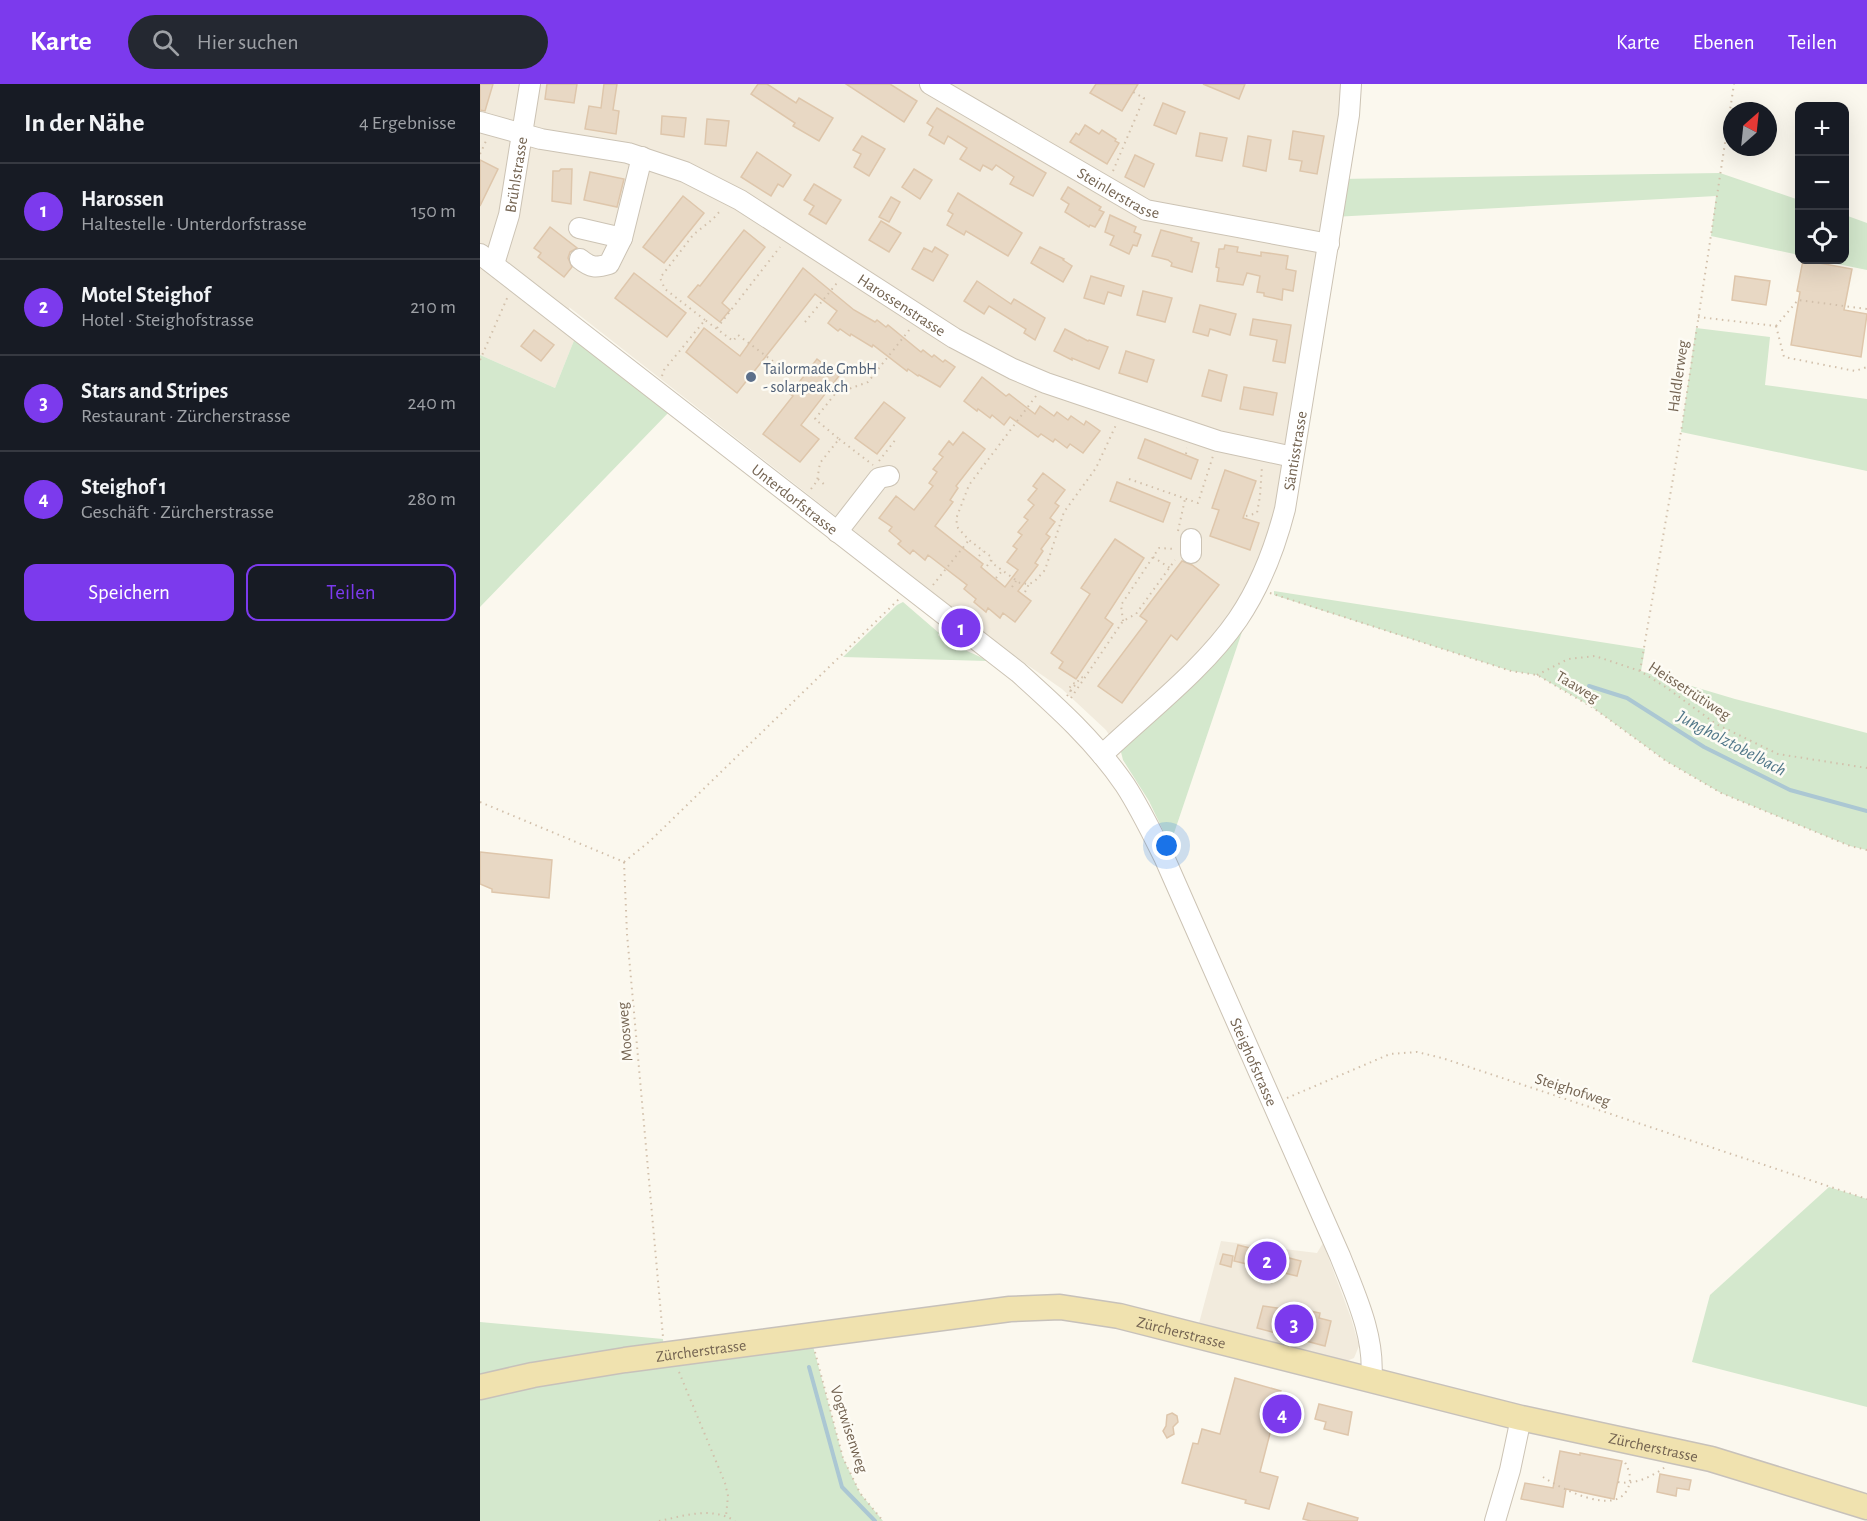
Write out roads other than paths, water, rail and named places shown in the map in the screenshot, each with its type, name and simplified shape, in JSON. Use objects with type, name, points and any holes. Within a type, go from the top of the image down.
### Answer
[{"type":"main road","name":"Zürcherstrasse","points":[[480,1388],[554,1371],[668,1354],[1010,1309],[1060,1307],[1119,1316],[1521,1418],[1711,1459],[1867,1507]]},
{"type":"street","name":"Brühlstrasse","points":[[487,259],[509,215],[530,84]]},
{"type":"street","name":"Steinlerstrasse","points":[[930,84],[1146,210],[1329,244]]},
{"type":"street","name":"Säntisstrasse","points":[[1102,755],[1211,652],[1238,618],[1271,557],[1279,531],[1293,457],[1329,244],[1349,115],[1351,84]]},
{"type":"street","name":"Harossenstrasse","points":[[485,128],[642,158],[685,172],[731,195],[979,352],[1031,377],[1218,441],[1293,457]]},
{"type":"street","points":[[579,259],[596,268],[609,264],[622,238],[642,158]]},
{"type":"street","points":[[579,228],[622,238]]},
{"type":"street","name":"Unterdorfstrasse","points":[[487,259],[837,532],[919,590],[1037,689],[1076,725],[1102,755]]},
{"type":"street","points":[[837,532],[882,473]]},
{"type":"street","name":"Steighofstrasse","points":[[1102,755],[1138,806],[1164,857],[1340,1256],[1355,1295],[1371,1351],[1371,1381]]},
{"type":"street","points":[[1495,1521],[1510,1470],[1521,1418]]},
{"type":"waterway","name":"Jungholztobelbach","points":[[1589,686],[1627,698],[1704,747],[1790,790],[1867,811]]},
{"type":"waterway","points":[[809,1367],[842,1487],[875,1521]]},
{"type":"place","name":"Tailormade GmbH - solarpeak.ch","points":[[751,377]]},
{"type":"place","name":"Harossen","points":[[961,628]]},
{"type":"place","name":"Motel Steighof","points":[[1267,1261]]},
{"type":"place","name":"Stars and Stripes","points":[[1294,1324]]},
{"type":"place","name":"Steighof 1","points":[[1282,1414]]}]
